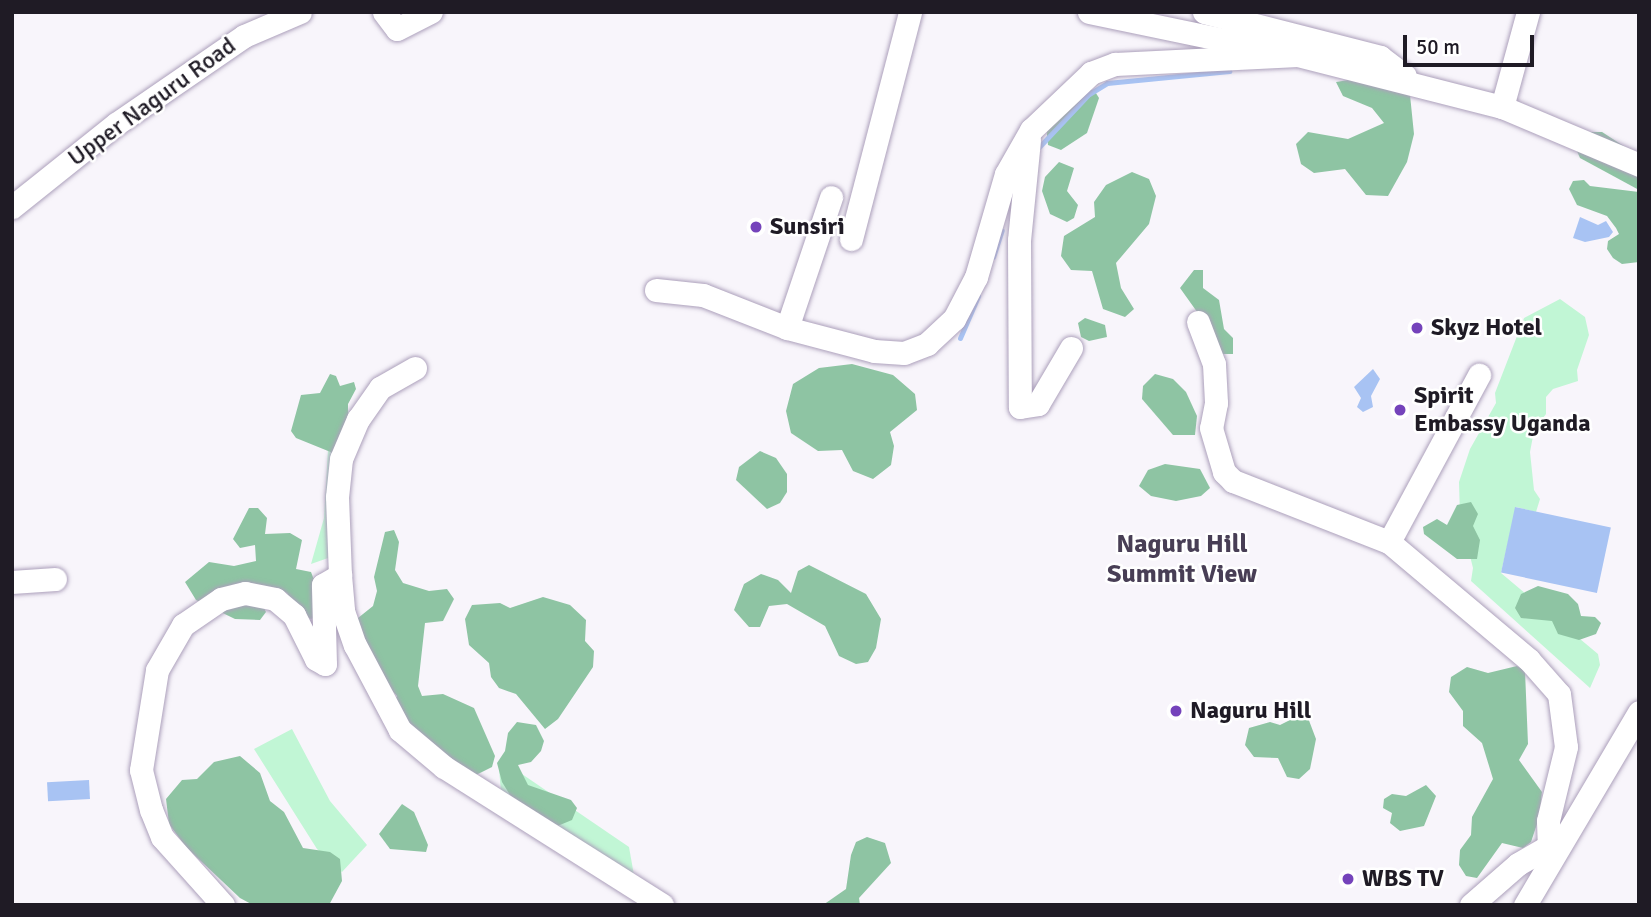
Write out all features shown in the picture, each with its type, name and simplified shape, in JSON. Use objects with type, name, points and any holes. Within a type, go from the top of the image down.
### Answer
[{"type":"street","name":"Upper Naguru Road","points":[[12,207],[116,124],[244,36],[300,12]]},
{"type":"street","points":[[384,12],[397,29],[431,12]]},
{"type":"street","points":[[851,239],[910,12]]},
{"type":"street","points":[[1089,12],[1298,55],[1502,107],[1639,164]]},
{"type":"street","points":[[1204,12],[1380,57],[1413,83]]},
{"type":"street","points":[[1502,107],[1521,14]]},
{"type":"street","points":[[656,290],[702,295],[787,328],[874,351],[904,353],[928,344],[954,319],[976,277],[1006,174],[1031,130],[1082,80],[1115,64],[1298,55]]},
{"type":"street","points":[[1031,130],[1019,240],[1020,407],[1038,404],[1071,348]]},
{"type":"street","points":[[787,328],[831,197]]},
{"type":"street","points":[[1198,322],[1214,364],[1216,403],[1211,428],[1224,472],[1233,481],[1389,542],[1529,660],[1559,694],[1566,747],[1551,799],[1552,848]]},
{"type":"street","points":[[415,368],[380,388],[358,419],[341,459],[337,497],[340,575],[343,611],[355,645],[400,730],[448,771],[662,905]]},
{"type":"street","points":[[1389,542],[1479,375]]},
{"type":"street","points":[[223,905],[170,848],[151,810],[141,770],[157,670],[183,625],[221,599],[245,593],[275,599],[294,615],[316,659],[325,664],[323,585],[340,575]]},
{"type":"street","points":[[12,582],[54,579]]},
{"type":"street","points":[[1525,905],[1552,848],[1639,712]]},
{"type":"street","points":[[1471,905],[1489,894],[1518,864],[1552,848]]},
{"type":"green space","points":[[1367,77],[1410,95],[1414,134],[1407,162],[1388,196],[1366,195],[1345,169],[1314,173],[1301,164],[1296,144],[1308,132],[1348,139],[1384,123],[1372,108],[1343,96],[1336,82]]},
{"type":"green space","points":[[1094,90],[1099,98],[1087,133],[1061,150],[1048,145],[1046,125],[1079,91]]},
{"type":"green space","points":[[1587,132],[1602,132],[1639,156],[1639,190],[1580,158],[1576,149]]},
{"type":"green space","points":[[1059,162],[1074,168],[1067,191],[1078,205],[1074,218],[1067,222],[1050,214],[1042,191],[1045,177]]},
{"type":"green space","points":[[1132,172],[1149,179],[1156,196],[1149,224],[1116,263],[1121,288],[1134,309],[1125,317],[1103,309],[1092,271],[1071,270],[1061,256],[1064,236],[1095,217],[1094,202],[1106,185]]},
{"type":"green space","points":[[1584,180],[1590,186],[1639,192],[1639,262],[1622,264],[1613,258],[1607,249],[1608,241],[1619,234],[1616,228],[1607,216],[1577,205],[1569,189],[1573,181]]},
{"type":"green space","points":[[1194,270],[1203,270],[1203,288],[1219,300],[1224,329],[1233,338],[1233,354],[1214,354],[1200,316],[1180,288]]},
{"type":"green space","points":[[1560,299],[1585,317],[1589,335],[1577,370],[1578,381],[1553,389],[1546,397],[1546,414],[1534,431],[1530,452],[1534,490],[1540,499],[1536,512],[1516,507],[1501,573],[1598,654],[1600,665],[1590,688],[1471,581],[1473,568],[1460,516],[1459,482],[1470,449],[1496,403],[1495,393],[1524,318]]},
{"type":"green space","points":[[1085,318],[1105,325],[1107,337],[1089,341],[1081,337],[1078,323]]},
{"type":"green space","points":[[852,364],[893,375],[915,394],[917,410],[890,432],[894,446],[891,465],[873,479],[853,471],[842,450],[818,451],[791,433],[786,411],[793,384],[819,368]]},
{"type":"green space","points":[[330,374],[336,376],[340,386],[354,382],[356,389],[348,404],[348,429],[333,453],[296,438],[291,431],[301,395],[320,393]]},
{"type":"green space","points":[[1155,374],[1173,379],[1186,392],[1197,416],[1195,435],[1173,435],[1142,399],[1143,386]]},
{"type":"green space","points":[[349,410],[331,557],[311,564],[324,518],[328,450]]},
{"type":"green space","points":[[760,451],[776,458],[787,474],[787,492],[780,503],[767,509],[736,480],[739,467]]},
{"type":"green space","points":[[1165,464],[1200,469],[1210,488],[1201,496],[1176,501],[1151,496],[1139,486],[1148,470]]},
{"type":"green space","points":[[1471,502],[1478,514],[1473,526],[1480,540],[1477,559],[1457,559],[1424,534],[1423,527],[1437,519],[1447,525],[1457,505]]},
{"type":"green space","points":[[249,508],[258,508],[267,518],[265,534],[290,533],[302,540],[296,569],[311,572],[327,613],[311,619],[299,614],[287,593],[274,588],[261,602],[266,612],[260,620],[235,619],[196,600],[185,582],[209,562],[234,566],[256,561],[255,545],[240,548],[233,539]]},
{"type":"green space","points":[[394,530],[399,542],[395,570],[403,583],[429,591],[447,589],[454,599],[443,621],[425,623],[418,686],[422,696],[443,694],[474,708],[495,756],[492,767],[476,775],[426,744],[393,706],[397,696],[385,683],[358,626],[358,618],[373,606],[377,591],[374,577],[385,532]]},
{"type":"green space","points":[[809,565],[866,594],[881,619],[876,648],[868,662],[856,664],[839,656],[825,626],[787,604],[769,606],[760,627],[749,627],[734,610],[744,584],[761,574],[778,580],[791,593],[798,571]]},
{"type":"green space","points":[[1538,586],[1568,594],[1578,604],[1581,616],[1595,617],[1601,623],[1596,634],[1579,640],[1558,634],[1552,621],[1521,618],[1515,608],[1521,594]]},
{"type":"green space","points":[[543,597],[570,605],[586,620],[585,641],[594,651],[593,667],[558,719],[545,729],[516,694],[499,688],[491,677],[489,663],[469,645],[465,619],[472,605],[500,603],[510,608]]},
{"type":"green space","points":[[1517,666],[1525,671],[1528,744],[1519,760],[1542,792],[1539,818],[1531,842],[1523,848],[1502,843],[1477,878],[1466,876],[1459,865],[1460,850],[1471,835],[1472,817],[1493,779],[1482,743],[1463,726],[1463,711],[1449,692],[1451,677],[1467,667],[1488,673]]},
{"type":"green space","points":[[1302,702],[1316,739],[1310,769],[1299,779],[1287,777],[1278,758],[1254,757],[1245,745],[1249,728],[1270,722],[1280,725],[1292,719],[1294,704]]},
{"type":"green space","points":[[517,722],[536,725],[544,741],[541,751],[531,762],[518,765],[528,785],[571,800],[577,808],[572,820],[555,827],[515,803],[502,782],[497,763],[505,751],[508,733]]},
{"type":"green space","points":[[292,729],[330,801],[367,845],[342,872],[317,849],[254,749]]},
{"type":"green space","points":[[240,756],[260,773],[270,801],[284,812],[303,848],[330,852],[340,859],[342,881],[329,905],[253,905],[240,898],[186,847],[169,824],[166,799],[182,780],[197,779],[214,762]]},
{"type":"green space","points":[[499,769],[519,772],[629,847],[635,881],[501,791]]},
{"type":"green space","points":[[1426,785],[1436,796],[1424,826],[1400,831],[1390,823],[1392,813],[1383,808],[1384,799],[1392,794],[1406,796]]},
{"type":"green space","points":[[402,804],[414,812],[428,845],[426,852],[390,849],[379,834]]},
{"type":"green space","points":[[867,837],[885,843],[891,863],[859,898],[860,905],[823,905],[846,889],[851,855],[856,842]]},
{"type":"water","points":[[1580,217],[1598,225],[1606,221],[1613,232],[1609,237],[1585,242],[1573,238]]},
{"type":"water","points":[[1373,369],[1380,379],[1371,396],[1373,407],[1363,412],[1357,407],[1361,398],[1354,387]]},
{"type":"water","points":[[1515,507],[1611,527],[1597,593],[1501,573]]},
{"type":"water","points":[[89,780],[90,799],[48,801],[47,782]]},
{"type":"waterway","points":[[1039,147],[1089,94],[1107,83],[1229,71]]},
{"type":"waterway","points":[[993,257],[1002,230]]},
{"type":"waterway","points":[[960,338],[978,296]]},
{"type":"place","name":"Sunsiri","points":[[756,227]]},
{"type":"place","name":"Skyz Hotel","points":[[1417,328]]},
{"type":"place","name":"Spirit Embassy Uganda","points":[[1400,410]]},
{"type":"place","name":"Naguru Hill","points":[[1176,711]]},
{"type":"place","name":"WBS TV","points":[[1348,879]]},
{"type":"district","name":"Naguru Hill Summit View","points":[[1182,560]]}]
